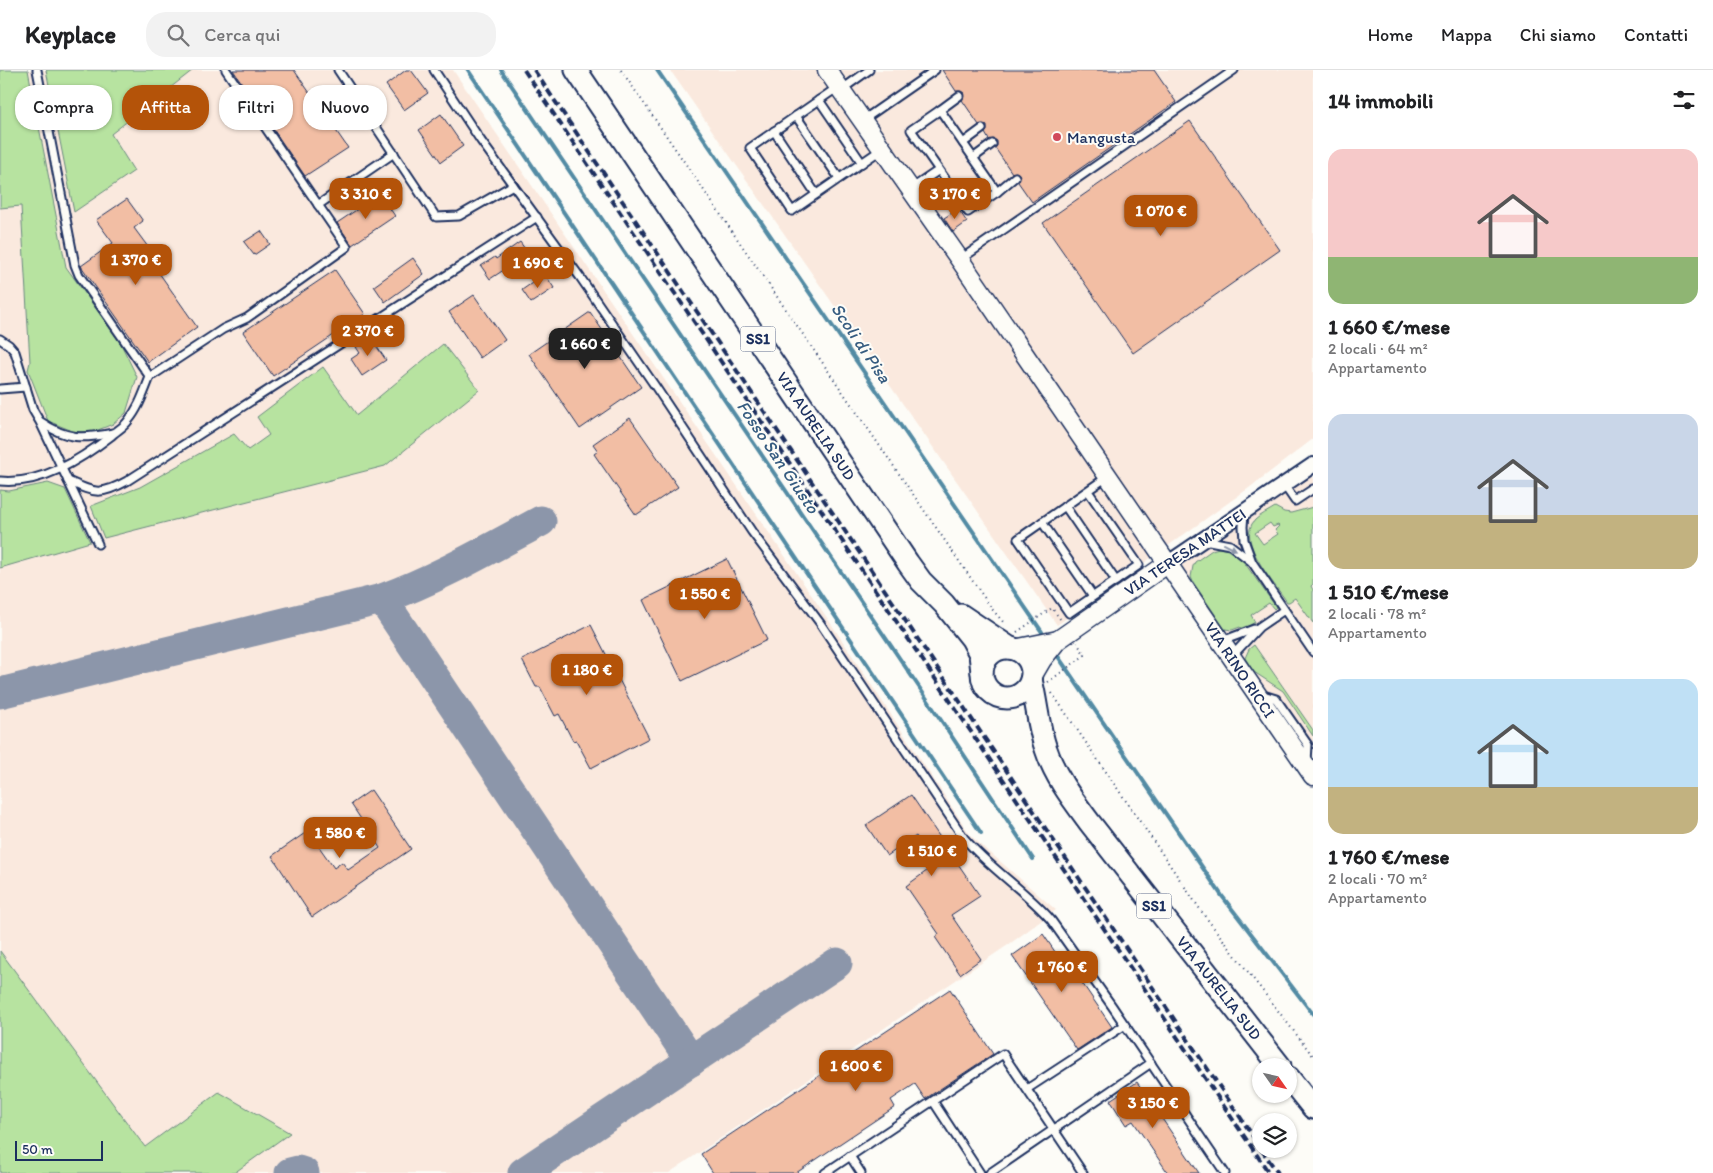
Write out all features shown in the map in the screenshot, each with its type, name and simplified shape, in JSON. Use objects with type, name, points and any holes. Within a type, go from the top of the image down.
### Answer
[{"type":"main road","name":"VIA AURELIA SUD","points":[[576,70],[908,563],[921,581],[944,604]]},
{"type":"main road","name":"SS1","points":[[944,604],[1015,640],[1032,669],[1042,737]]},
{"type":"main road","name":"SS1","points":[[944,604],[966,630],[977,647],[980,654],[983,682],[986,688],[1022,713],[1042,737]]},
{"type":"main road","points":[[982,672],[983,665],[989,655],[1015,640]]},
{"type":"main road","points":[[998,697],[1008,699],[1020,695],[1027,689],[1032,678]]},
{"type":"main road","name":"VIA AURELIA SUD","points":[[1042,737],[1050,762],[1080,810],[1274,1058]]},
{"type":"main road","points":[[1298,1089],[1313,1108]]},
{"type":"street","name":"VIA RINO RICCI","points":[[827,70],[960,260],[1310,772]]},
{"type":"street","name":"VIA TERESA MATTEI","points":[[1066,639],[1167,564],[1313,465]]},
{"type":"street","points":[[1015,640],[1066,639]]},
{"type":"street","points":[[1032,678],[1042,660],[1066,639]]},
{"type":"lane","points":[[37,70],[76,265],[80,275],[150,377]]},
{"type":"lane","points":[[0,481],[9,482],[36,478],[62,468],[95,448],[128,422],[141,401],[150,377],[223,328],[247,318],[347,247],[226,70]]},
{"type":"lane","points":[[338,70],[436,217],[459,216],[513,185]]},
{"type":"lane","points":[[434,70],[481,141],[655,386],[752,532],[824,630],[964,838],[985,861],[1040,908],[1051,920],[1225,1173]]},
{"type":"lane","points":[[869,70],[820,100],[750,148],[792,211],[882,149]]},
{"type":"lane","points":[[862,120],[935,70]]},
{"type":"lane","points":[[960,260],[1234,70]]},
{"type":"lane","points":[[960,96],[911,130],[968,212],[1015,177]]},
{"type":"lane","points":[[820,100],[862,162]]},
{"type":"lane","points":[[940,110],[997,192]]},
{"type":"lane","points":[[796,116],[839,178]]},
{"type":"lane","points":[[962,143],[982,129]]},
{"type":"lane","points":[[774,131],[816,194]]},
{"type":"lane","points":[[973,158],[992,144]]},
{"type":"lane","points":[[318,205],[394,153]]},
{"type":"lane","points":[[910,190],[939,170]]},
{"type":"lane","points":[[68,480],[93,492],[113,489],[536,217]]},
{"type":"lane","points":[[0,339],[15,352],[33,410],[98,544]]},
{"type":"lane","points":[[0,389],[26,387]]},
{"type":"lane","points":[[40,422],[56,433],[74,436],[91,438],[115,432]]},
{"type":"lane","points":[[1088,491],[1139,565],[1069,613],[1018,539],[1107,477]]},
{"type":"lane","points":[[1284,485],[1295,502],[1313,489]]},
{"type":"lane","points":[[1064,506],[1116,581]]},
{"type":"lane","points":[[1244,512],[1244,540],[1252,562],[1313,652]]},
{"type":"lane","points":[[1042,522],[1093,596]]},
{"type":"lane","points":[[1203,540],[1230,545],[1252,562]]},
{"type":"lane","points":[[1221,641],[1240,636],[1259,627],[1284,610]]},
{"type":"lane","points":[[1231,657],[1259,627]]},
{"type":"lane","points":[[1027,1089],[1124,1025]]},
{"type":"lane","points":[[825,1173],[1003,1054],[1082,1173]]},
{"type":"lane","points":[[990,1173],[1151,1063]]},
{"type":"lane","points":[[932,1101],[980,1173]]},
{"type":"lane","points":[[850,1156],[861,1173]]},
{"type":"path","points":[[621,70],[992,609],[1004,623]]},
{"type":"path","points":[[1015,640],[1052,608],[1062,622]]},
{"type":"path","points":[[1066,639],[1085,655],[1053,677],[1049,681],[1048,686],[1204,915],[1313,1056]]},
{"type":"shaded area","points":[[0,70],[453,70],[834,628],[971,836],[1056,910],[1008,945],[669,1173],[0,1173]]},
{"type":"shaded area","points":[[670,70],[1313,70],[1313,439],[1249,488],[1057,625]]},
{"type":"shaded area","points":[[1313,475],[1313,763],[1179,567]]},
{"type":"green space","points":[[0,70],[28,70],[31,85],[15,85],[15,130],[40,130],[66,267],[120,342],[137,377],[126,413],[113,424],[93,432],[75,432],[48,421],[28,370],[30,362],[21,206],[0,208]]},
{"type":"green space","points":[[46,70],[193,70],[174,85],[122,85],[122,125],[111,134],[134,171],[74,212],[58,130],[112,130],[112,85],[49,85]]},
{"type":"green space","points":[[443,344],[479,390],[385,466],[104,538],[91,506],[140,487],[234,434],[248,450],[269,435],[257,417],[323,367],[357,415]]},
{"type":"green space","points":[[48,483],[65,489],[90,542],[0,568],[0,490],[9,491]]},
{"type":"green space","points":[[1275,507],[1284,512],[1291,513],[1313,507],[1313,584],[1311,586],[1313,590],[1313,623],[1295,598],[1287,602],[1266,573],[1253,550],[1250,529],[1257,518]],"holes":[[[1270,523],[1273,527],[1279,526],[1275,530],[1278,534],[1263,544],[1255,533]]]},
{"type":"green space","points":[[1219,548],[1230,550],[1239,555],[1276,607],[1274,609],[1269,603],[1251,615],[1255,622],[1242,630],[1240,627],[1232,630],[1225,629],[1191,577],[1195,562],[1212,550]]},
{"type":"green space","points":[[1254,645],[1313,730],[1313,736],[1283,691],[1254,672],[1245,658],[1249,649]]},
{"type":"green space","points":[[0,951],[145,1147],[219,1092],[290,1133],[234,1173],[0,1173]]},
{"type":"building","points":[[233,70],[294,70],[304,85],[303,130],[336,130],[348,148],[305,176],[274,130],[293,130],[293,85],[243,85]]},
{"type":"building","points":[[406,70],[411,70],[428,93],[404,110],[386,85]]},
{"type":"building","name":"Mangusta","points":[[942,70],[1154,70],[1176,102],[1032,202],[1018,182],[1019,174],[1016,172],[1012,173],[995,148],[997,141],[994,139],[989,140],[985,133],[987,126],[984,124],[979,125],[962,100],[964,93],[956,91]]},
{"type":"building","points":[[441,114],[463,146],[441,162],[419,130]]},
{"type":"building","points":[[1190,121],[1280,250],[1133,353],[1043,223]]},
{"type":"building","points":[[380,194],[395,216],[352,245],[337,223]]},
{"type":"building","points":[[127,199],[143,221],[134,228],[148,247],[143,250],[197,327],[148,362],[81,266],[113,243],[96,220]]},
{"type":"building","points":[[958,209],[967,222],[953,232],[944,218]]},
{"type":"building","points":[[261,231],[270,244],[254,255],[244,242]]},
{"type":"building","points":[[520,242],[530,256],[518,264],[516,262],[490,279],[481,266],[495,257],[496,259]]},
{"type":"building","points":[[413,258],[424,274],[385,302],[374,286]]},
{"type":"building","points":[[335,270],[365,314],[273,376],[243,332]]},
{"type":"building","points":[[545,274],[554,288],[531,303],[522,290]]},
{"type":"building","points":[[474,295],[505,340],[480,358],[449,312]]},
{"type":"building","points":[[590,312],[641,387],[580,429],[529,354]]},
{"type":"building","points":[[370,337],[386,360],[362,376],[351,359],[360,353],[356,347]]},
{"type":"building","points":[[630,418],[678,487],[636,515],[594,454],[598,451],[593,444]]},
{"type":"building","points":[[727,559],[767,640],[682,681],[643,600]]},
{"type":"building","points":[[591,625],[649,738],[591,768],[576,740],[573,741],[559,714],[555,716],[540,687],[536,687],[522,660]]},
{"type":"building","points":[[371,790],[411,849],[312,917],[272,856],[308,831],[334,868],[342,862],[348,870],[380,848],[351,804]]},
{"type":"building","points":[[911,795],[980,896],[951,915],[981,959],[960,974],[935,937],[939,934],[906,886],[935,865],[916,836],[887,856],[866,825]]},
{"type":"building","points":[[1043,934],[1070,974],[1076,974],[1112,1027],[1077,1050],[1012,956]]},
{"type":"building","points":[[950,989],[993,1054],[925,1099],[915,1084],[891,1100],[895,1107],[796,1173],[713,1173],[701,1154]]},
{"type":"building","points":[[1137,1082],[1199,1173],[1168,1173],[1133,1121],[1126,1125],[1110,1100]]},
{"type":"waterway","points":[[468,70],[981,833]]},
{"type":"waterway","name":"Fosso San Giusto","points":[[501,70],[923,693],[1033,859]]},
{"type":"waterway","name":"Scoli di Pisa","points":[[657,70],[1042,632]]},
{"type":"waterway","points":[[1055,652],[1222,896],[1313,1014]]},
{"type":"taxiway","points":[[0,693],[382,599],[443,573],[541,521]]},
{"type":"taxiway","points":[[382,599],[691,1061]]},
{"type":"taxiway","points":[[523,1173],[837,963]]},
{"type":"taxiway","points":[[290,1173],[298,1171],[304,1173]]},
{"type":"railway","points":[[524,70],[1269,1173]]},
{"type":"railway","points":[[534,70],[1252,1135]]},
{"type":"railway","points":[[1267,1158],[1278,1173]]},
{"type":"place","name":"Mangusta","points":[[1057,137]]}]
